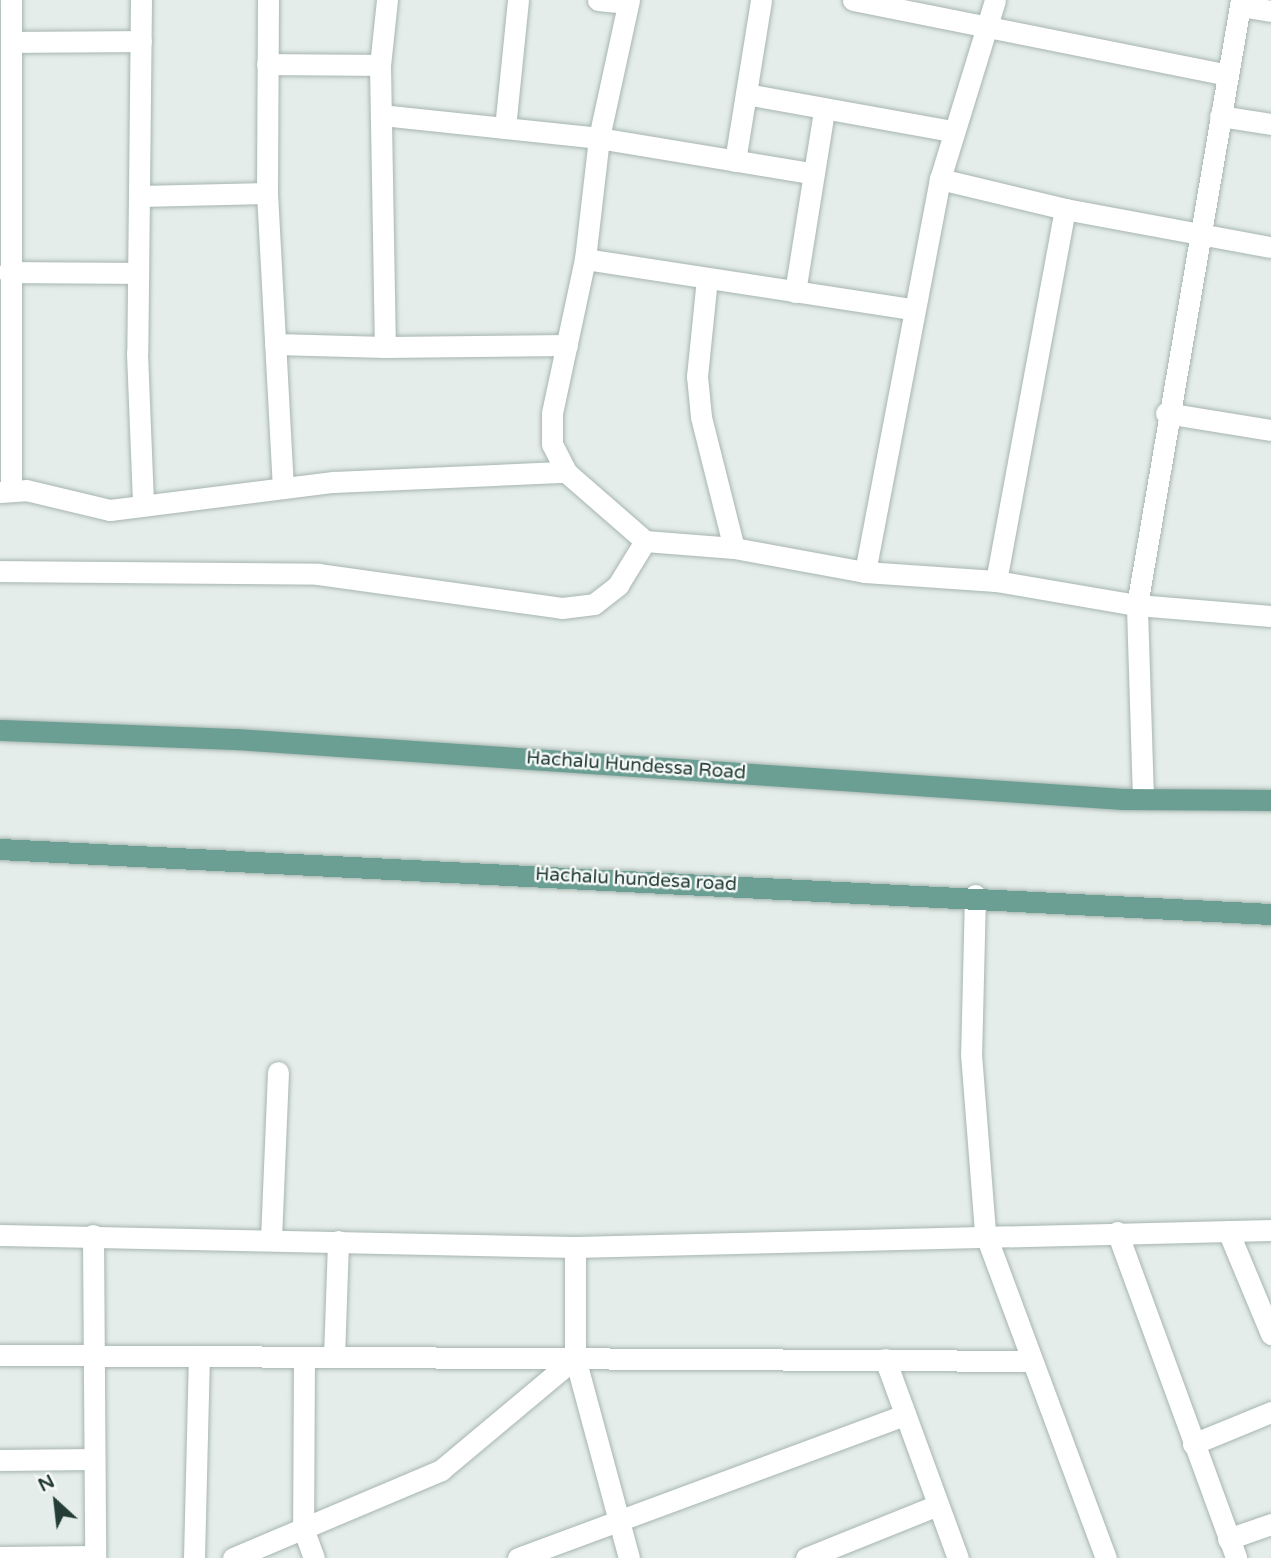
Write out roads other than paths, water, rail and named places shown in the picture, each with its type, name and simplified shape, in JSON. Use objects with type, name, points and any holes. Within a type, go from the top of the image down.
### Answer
[{"type":"main road","name":"Hachalu Hundessa Road","points":[[0,730],[236,739],[1143,799],[1271,800]]},
{"type":"main road","name":"Hachalu hundesa road","points":[[0,849],[975,895],[1271,914]]},
{"type":"street","points":[[11,0],[4,225],[8,272],[6,490],[78,507],[143,505],[283,488],[566,471]]},
{"type":"street","points":[[141,0],[138,273],[143,505]]},
{"type":"street","points":[[268,0],[267,193],[283,488]]},
{"type":"street","points":[[385,347],[380,65],[387,0]]},
{"type":"street","points":[[505,128],[518,0]]},
{"type":"street","points":[[598,0],[629,2],[599,138],[586,259],[552,413],[552,444],[566,471],[645,541],[734,548],[865,572],[996,581],[1136,605],[1271,616]]},
{"type":"street","points":[[735,161],[761,0]]},
{"type":"street","points":[[853,0],[989,24],[1228,75]]},
{"type":"street","points":[[865,572],[911,309],[940,179],[952,131],[995,0]]},
{"type":"street","points":[[1143,799],[1136,605],[1166,413],[1241,3],[1271,11]]},
{"type":"street","points":[[10,42],[141,41]]},
{"type":"street","points":[[267,64],[380,65]]},
{"type":"street","points":[[746,94],[952,131]]},
{"type":"street","points":[[795,292],[811,173],[824,110]]},
{"type":"street","points":[[381,115],[599,138],[811,173]]},
{"type":"street","points":[[1220,116],[1271,124]]},
{"type":"street","points":[[940,179],[1065,209],[1271,247]]},
{"type":"street","points":[[140,196],[267,193]]},
{"type":"street","points":[[996,581],[1065,209]]},
{"type":"street","points":[[586,259],[911,309]]},
{"type":"street","points":[[8,272],[138,273]]},
{"type":"street","points":[[707,278],[697,376],[701,417],[734,548]]},
{"type":"street","points":[[275,344],[385,347],[567,345]]},
{"type":"street","points":[[1166,413],[1271,430]]},
{"type":"street","points":[[0,571],[318,574],[562,608],[594,604],[618,585],[645,541]]},
{"type":"street","points":[[975,895],[971,1054],[985,1233],[1106,1558]]},
{"type":"street","points":[[271,1239],[278,1072]]},
{"type":"street","points":[[0,1235],[575,1247],[985,1233],[1271,1230]]},
{"type":"street","points":[[1228,1231],[1271,1334]]},
{"type":"street","points":[[1117,1232],[1232,1549],[1271,1524]]},
{"type":"street","points":[[0,1557],[95,1557],[93,1235]]},
{"type":"street","points":[[334,1357],[338,1241]]},
{"type":"street","points":[[575,1247],[575,1358],[615,1522],[629,1558]]},
{"type":"street","points":[[0,1355],[1032,1361]]},
{"type":"street","points":[[194,1558],[199,1356]]},
{"type":"street","points":[[304,1357],[303,1528],[314,1558]]},
{"type":"street","points":[[233,1558],[441,1470],[575,1358]]},
{"type":"street","points":[[885,1359],[958,1558]]},
{"type":"street","points":[[1193,1444],[1271,1412]]},
{"type":"street","points":[[518,1558],[905,1415]]},
{"type":"street","points":[[0,1460],[93,1459]]},
{"type":"street","points":[[806,1558],[938,1505]]}]
